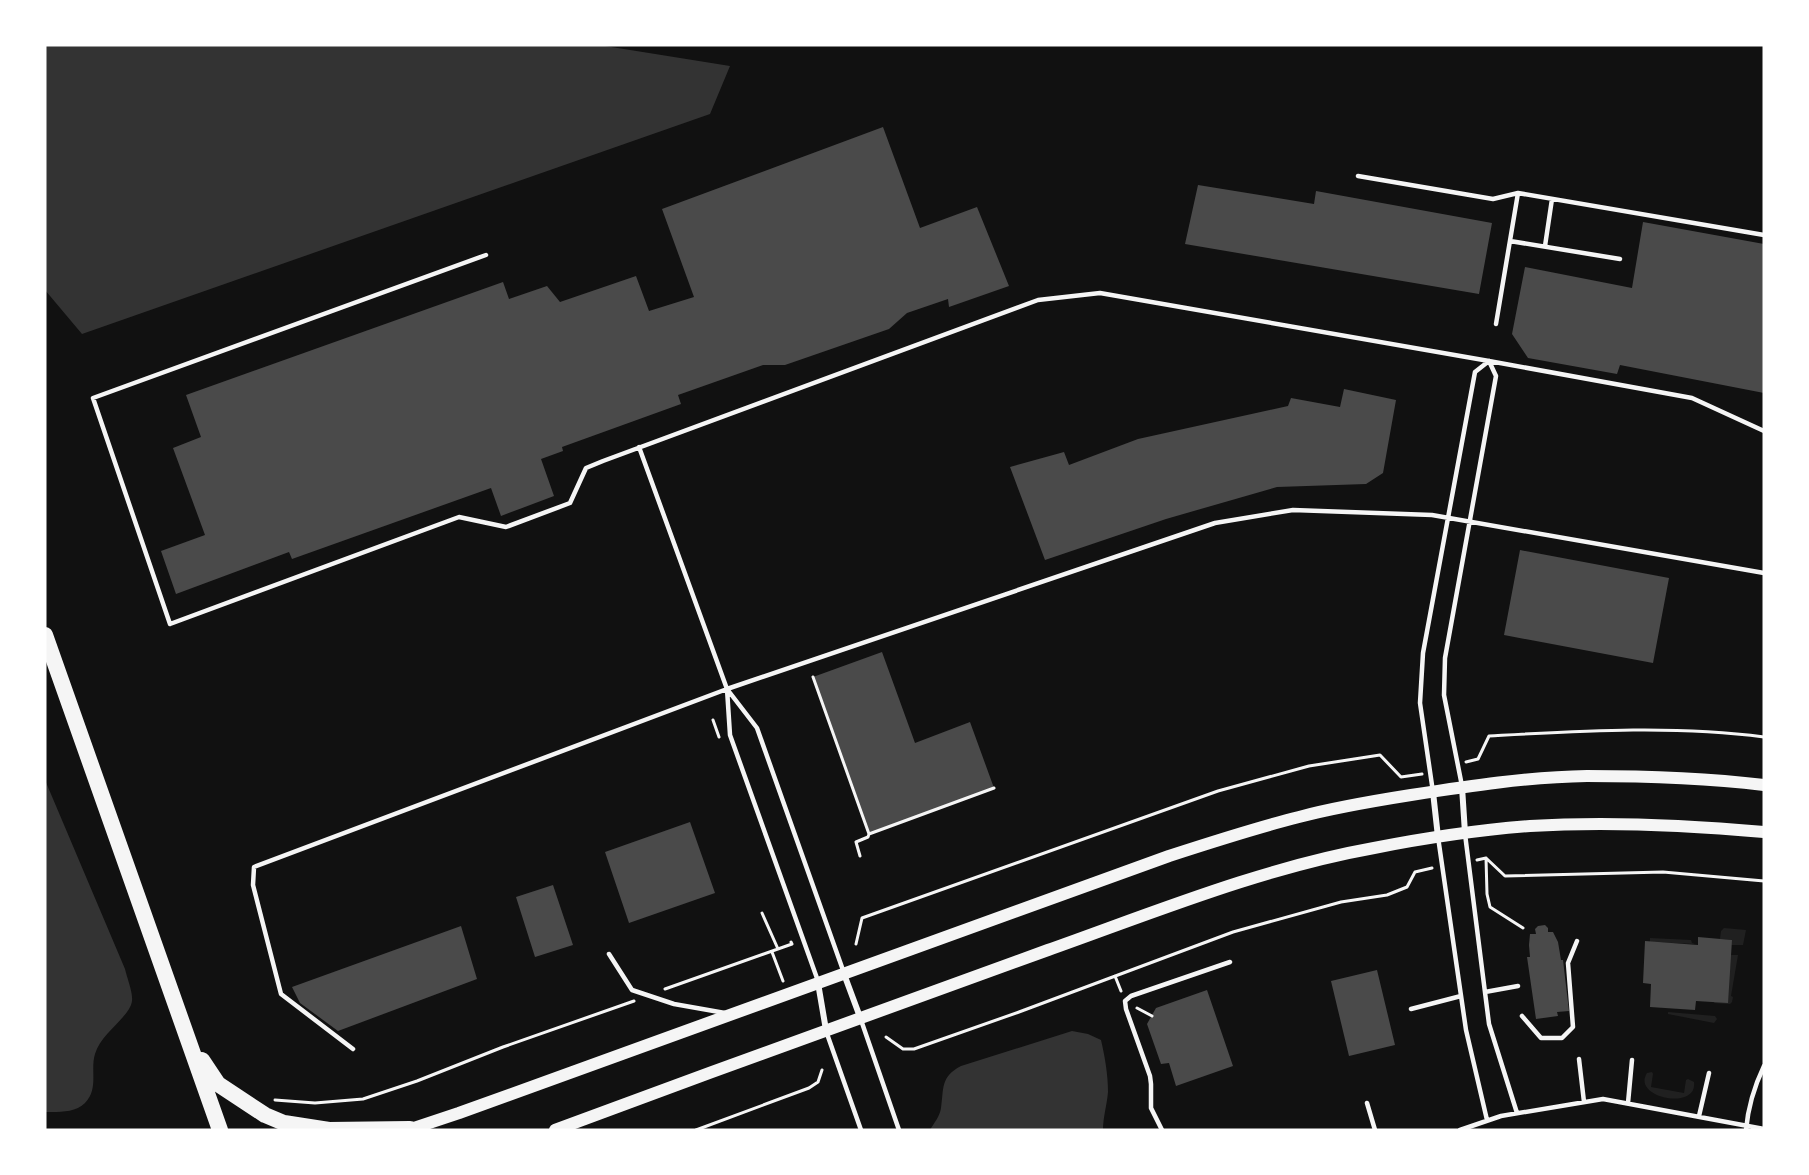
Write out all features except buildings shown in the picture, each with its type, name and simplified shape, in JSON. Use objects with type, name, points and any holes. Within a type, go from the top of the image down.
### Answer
[{"type":"highway","points":[[45,635],[220,1130]]},
{"type":"highway","points":[[186,1035],[218,1084],[265,1115],[284,1124],[329,1130],[409,1130]]},
{"type":"main road","points":[[409,1130],[1169,856],[1238,834],[1313,814],[1371,801],[1462,787],[1586,776],[1684,778],[1764,785]]},
{"type":"main road","points":[[555,1130],[860,1017],[1246,880],[1371,848],[1465,833],[1529,826],[1631,824],[1764,831]]},
{"type":"street","points":[[1462,787],[1465,833]]},
{"type":"street","points":[[1432,792],[1438,837]]},
{"type":"street","points":[[844,974],[860,1017]]},
{"type":"street","points":[[818,983],[826,1030]]},
{"type":"lane","points":[[1358,176],[1493,199],[1518,193],[1764,235]]},
{"type":"lane","points":[[1496,324],[1518,193]]},
{"type":"lane","points":[[1545,246],[1552,199]]},
{"type":"lane","points":[[1510,241],[1620,259]]},
{"type":"lane","points":[[486,255],[93,398],[170,624],[459,517],[506,527],[570,503],[586,468],[1038,300],[1101,293],[1489,361],[1692,398],[1764,431]]},
{"type":"lane","points":[[1432,792],[1420,703],[1423,653],[1475,372],[1489,361]]},
{"type":"lane","points":[[1462,787],[1444,695],[1445,658],[1496,376],[1489,361]]},
{"type":"lane","points":[[639,447],[727,689],[730,735],[818,983]]},
{"type":"lane","points":[[352,1049],[281,994],[253,885],[254,867],[727,689],[1215,524],[1293,510],[1432,515],[1764,573]]},
{"type":"lane","points":[[727,689],[757,728],[844,974]]},
{"type":"lane","points":[[1465,833],[1489,1024],[1517,1113]]},
{"type":"lane","points":[[1438,837],[1466,1030],[1487,1120]]},
{"type":"lane","points":[[1522,1017],[1541,1038],[1562,1038],[1573,1027],[1568,963],[1577,941]]},
{"type":"lane","points":[[609,954],[632,990],[674,1004],[731,1014]]},
{"type":"lane","points":[[1162,1130],[1150,1108],[1150,1076],[1125,1008],[1125,1001],[1131,996],[1230,962]]},
{"type":"lane","points":[[1485,992],[1518,986]]},
{"type":"lane","points":[[1411,1009],[1461,996]]},
{"type":"lane","points":[[860,1017],[899,1130]]},
{"type":"lane","points":[[826,1030],[861,1130]]},
{"type":"lane","points":[[1580,1059],[1584,1102]]},
{"type":"lane","points":[[1628,1103],[1632,1060]]},
{"type":"lane","points":[[1746,1128],[1754,1087],[1764,1066]]},
{"type":"lane","points":[[1699,1116],[1709,1073]]},
{"type":"lane","points":[[1460,1130],[1487,1120],[1517,1113],[1603,1099],[1699,1116],[1746,1128],[1764,1129]]},
{"type":"lane","points":[[1367,1103],[1375,1130]]},
{"type":"path","points":[[813,677],[869,834]]},
{"type":"path","points":[[713,720],[721,742]]},
{"type":"path","points":[[1458,765],[1478,759],[1489,736],[1622,729],[1764,737]]},
{"type":"path","points":[[856,944],[862,918],[1218,790],[1310,766],[1380,755],[1401,777],[1430,773]]},
{"type":"path","points":[[860,856],[855,842],[868,837],[869,834],[994,788]]},
{"type":"path","points":[[1468,862],[1486,858]]},
{"type":"path","points":[[1486,858],[1505,876],[1664,872],[1764,880]]},
{"type":"path","points":[[1486,858],[1486,894],[1490,907],[1523,928]]},
{"type":"path","points":[[886,1037],[903,1049],[914,1049],[1233,932],[1341,902],[1387,895],[1407,887],[1415,872],[1442,866]]},
{"type":"path","points":[[762,912],[778,949]]},
{"type":"path","points":[[275,1100],[315,1103],[363,1099],[792,944],[788,933]]},
{"type":"path","points":[[772,951],[783,981]]},
{"type":"path","points":[[696,1130],[809,1088],[818,1082],[822,1070]]},
{"type":"shaded area","points":[[45,45],[599,45],[730,66],[710,114],[82,334],[45,290]]},
{"type":"shaded area","points":[[45,780],[125,969],[132,997],[126,1013],[98,1046],[94,1060],[92,1092],[89,1098],[76,1109],[61,1112],[45,1112]]},
{"type":"shaded area","points":[[1724,928],[1746,930],[1743,945],[1731,945],[1732,940],[1720,939]]},
{"type":"shaded area","points":[[1650,938],[1691,940],[1695,944],[1650,942]]},
{"type":"shaded area","points":[[1731,955],[1738,955],[1732,1002],[1730,1004],[1714,1003]]},
{"type":"shaded area","points":[[1668,1012],[1715,1016],[1717,1019],[1714,1023],[1668,1014]]},
{"type":"shaded area","points":[[1072,1031],[1088,1034],[1101,1040],[1108,1086],[1103,1130],[930,1130],[940,1111],[946,1079],[954,1070]]},
{"type":"shaded area","points":[[1652,1072],[1651,1087],[1684,1093],[1688,1079],[1694,1082],[1692,1091],[1686,1096],[1677,1098],[1666,1098],[1656,1094],[1648,1089],[1645,1082],[1647,1073]]}]
